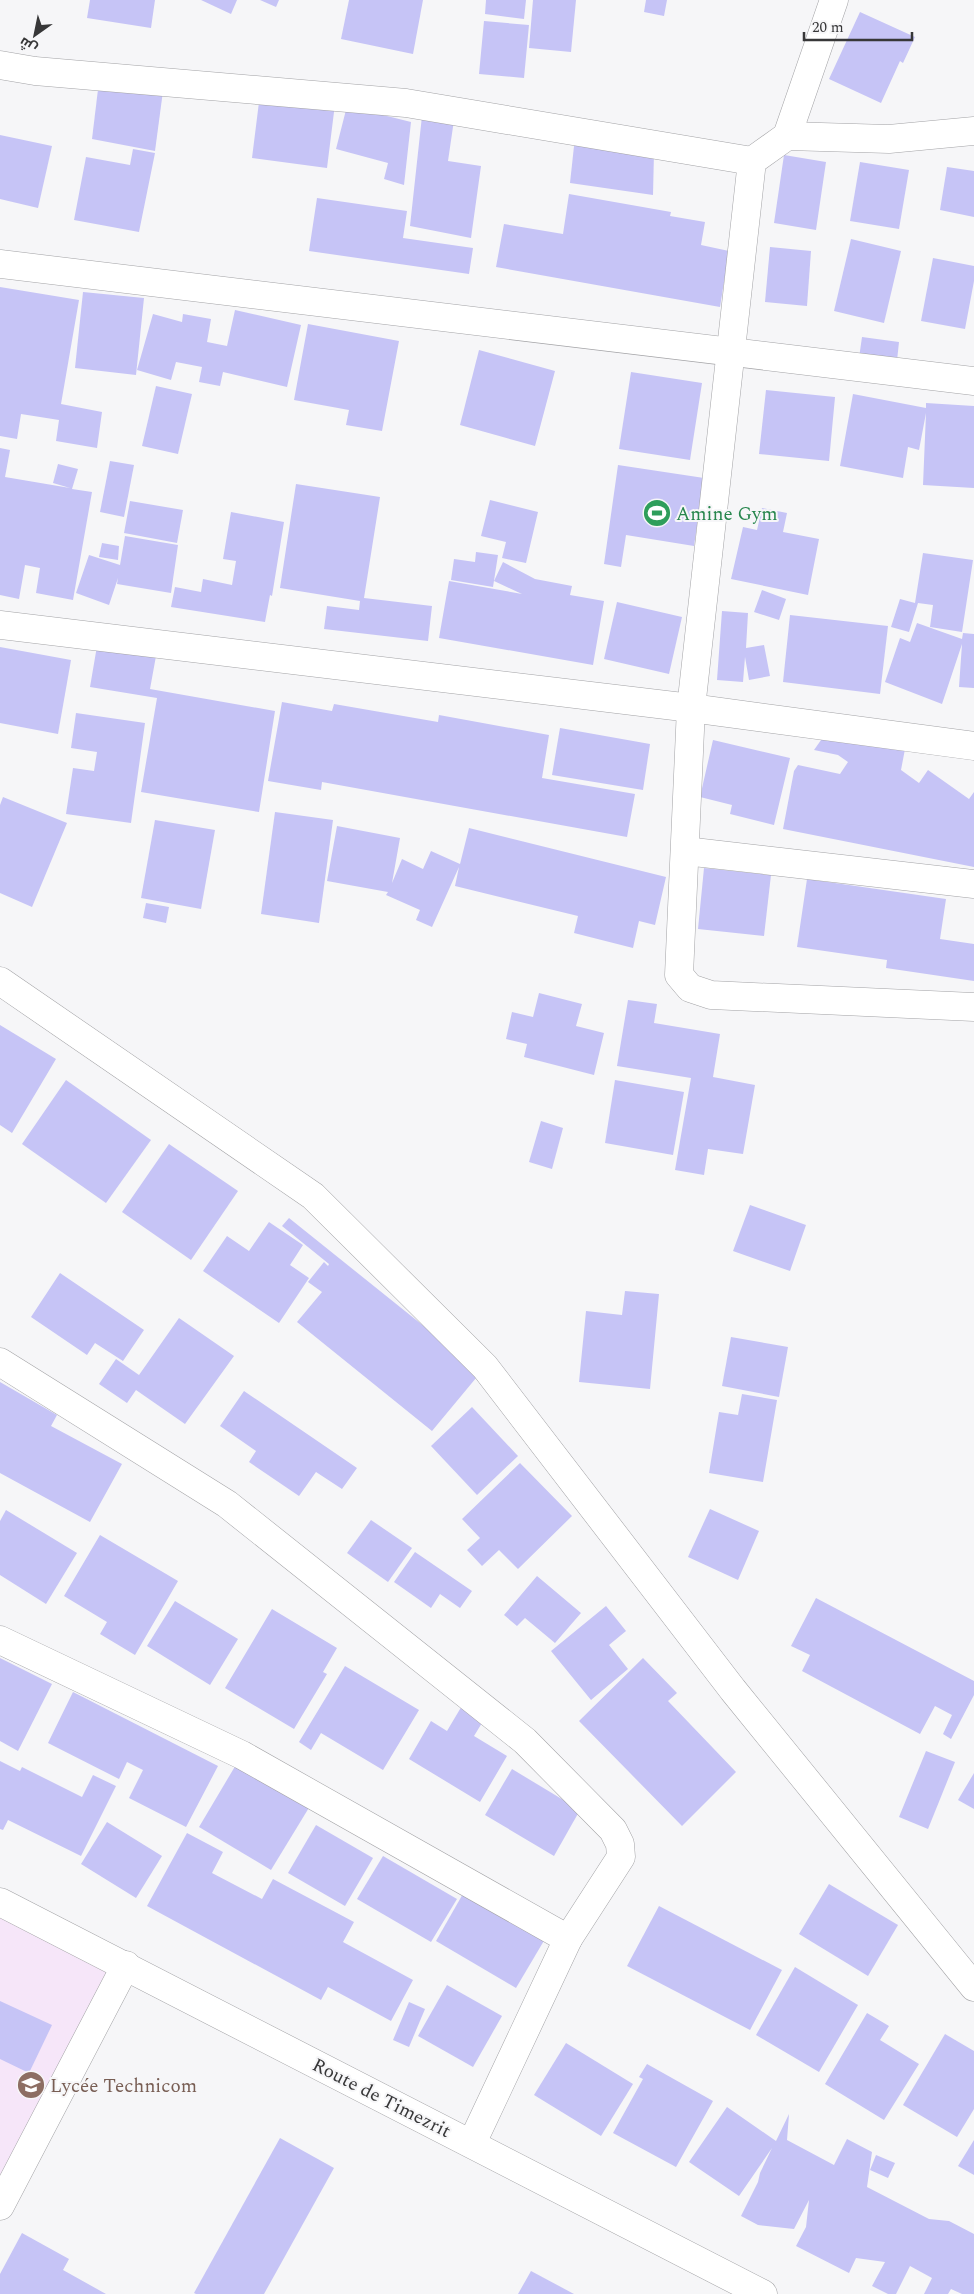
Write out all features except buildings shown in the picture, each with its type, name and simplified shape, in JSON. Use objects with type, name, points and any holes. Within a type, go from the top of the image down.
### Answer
[{"type":"street","points":[[0,65],[35,71],[406,103],[752,161],[787,136],[834,0]]},
{"type":"street","points":[[787,136],[889,139],[974,131]]},
{"type":"street","points":[[752,161],[691,708],[679,975],[690,988],[711,995],[974,1007]]},
{"type":"street","points":[[0,264],[974,381]]},
{"type":"street","points":[[0,625],[691,708],[974,746]]},
{"type":"street","points":[[685,851],[974,884]]},
{"type":"street","points":[[0,981],[313,1196],[485,1367],[733,1690],[974,1987]]},
{"type":"street","points":[[0,1362],[227,1504],[525,1741],[613,1830],[620,1844],[621,1857],[568,1939],[472,2143]]},
{"type":"street","points":[[0,1640],[242,1755],[568,1939]]},
{"type":"street","name":"Route de Timezrit","points":[[0,1902],[126,1965],[763,2294]]},
{"type":"street","points":[[0,2206],[126,1965]]},
{"type":"shaded area","name":"Lycée Technicom","points":[[0,1902],[126,1965],[0,2206]]},
{"type":"place","name":"Amine Gym","points":[[657,513]]},
{"type":"place","name":"Lycée Technicom","points":[[31,2085]]}]
